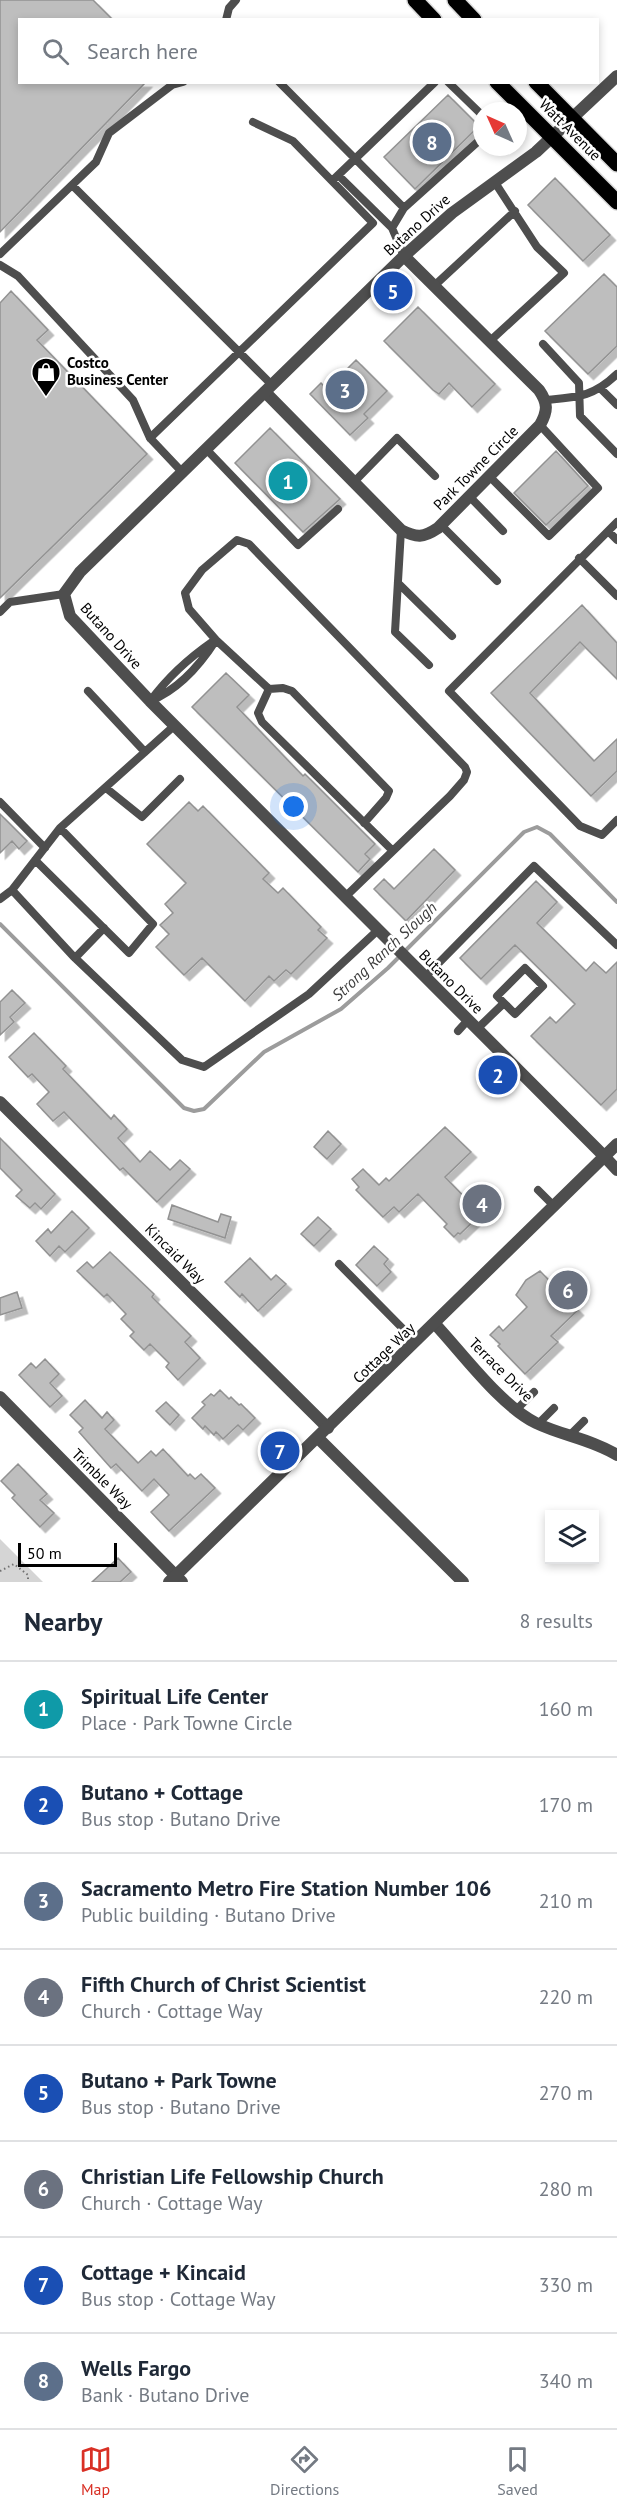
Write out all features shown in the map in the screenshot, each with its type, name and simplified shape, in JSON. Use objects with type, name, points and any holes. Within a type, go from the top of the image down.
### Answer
[{"type":"main road","points":[[415,0],[432,18]]},
{"type":"main road","points":[[459,1],[472,18]]},
{"type":"main road","name":"Watt Avenue","points":[[499,84],[617,202]]},
{"type":"main road","name":"Watt Avenue","points":[[538,84],[617,164]]},
{"type":"street","name":"Butano Drive","points":[[617,76],[553,138],[452,213],[404,256],[80,572],[63,594],[70,616],[174,726],[617,1170]]},
{"type":"street","points":[[404,256],[539,390],[546,400]]},
{"type":"street","points":[[268,389],[401,530]]},
{"type":"street","name":"Park Towne Circle","points":[[401,530],[415,537],[425,536],[441,525],[540,425],[547,412],[546,400]]},
{"type":"street","name":"Kincaid Way","points":[[0,1102],[328,1428]]},
{"type":"street","name":"Cottage Way","points":[[176,1580],[617,1144]]},
{"type":"street","name":"Terrace Drive","points":[[435,1323],[516,1410],[538,1424],[597,1444],[617,1455]]},
{"type":"street","name":"Trimble Way","points":[[0,1397],[176,1580]]},
{"type":"street","points":[[318,1438],[463,1582]]},
{"type":"lane","points":[[226,18],[229,8],[236,0]]},
{"type":"lane","points":[[0,254],[96,162],[109,133],[176,84]]},
{"type":"lane","points":[[281,84],[404,208]]},
{"type":"lane","points":[[335,178],[433,84]]},
{"type":"lane","points":[[450,84],[473,106]]},
{"type":"lane","points":[[253,122],[293,141],[392,228],[404,256]]},
{"type":"lane","points":[[392,228],[404,208],[473,146]]},
{"type":"lane","points":[[150,438],[373,223],[335,178]]},
{"type":"lane","points":[[490,341],[564,273],[537,247],[495,181]]},
{"type":"lane","points":[[72,185],[239,352],[268,389]]},
{"type":"lane","points":[[434,286],[515,211]]},
{"type":"lane","points":[[0,265],[18,276],[133,400],[150,438],[183,473]]},
{"type":"lane","points":[[543,344],[579,383],[580,416],[617,454]]},
{"type":"lane","points":[[546,400],[579,396],[601,389],[617,374]]},
{"type":"lane","points":[[601,389],[617,405]]},
{"type":"lane","points":[[489,476],[549,536],[598,488],[540,425]]},
{"type":"lane","points":[[354,482],[397,438],[435,476]]},
{"type":"lane","points":[[207,450],[298,545],[338,509]]},
{"type":"lane","points":[[469,496],[503,531]]},
{"type":"lane","points":[[617,522],[449,692],[579,826],[602,835],[617,820]]},
{"type":"lane","points":[[441,525],[497,581]]},
{"type":"lane","points":[[401,530],[395,632],[429,665]]},
{"type":"lane","points":[[608,531],[617,540]]},
{"type":"lane","points":[[345,897],[450,796],[464,780],[467,772],[465,767],[249,544],[237,540],[202,570],[186,593],[189,609],[216,640],[269,689],[283,688],[292,691],[388,790],[386,798],[364,823]]},
{"type":"lane","points":[[579,558],[617,596]]},
{"type":"lane","points":[[398,584],[452,636]]},
{"type":"lane","points":[[0,612],[10,602],[63,594]]},
{"type":"lane","points":[[150,701],[162,685],[216,640]]},
{"type":"lane","points":[[150,701],[165,695],[203,661],[216,640]]},
{"type":"lane","points":[[188,661],[195,668]]},
{"type":"lane","points":[[269,689],[258,713],[262,723],[393,851]]},
{"type":"lane","points":[[88,691],[145,752]]},
{"type":"lane","points":[[0,899],[12,890],[60,828],[174,726]]},
{"type":"lane","points":[[106,788],[141,817],[180,779]]},
{"type":"lane","points":[[0,802],[45,848]]},
{"type":"lane","points":[[35,860],[129,953],[153,924],[60,828]]},
{"type":"lane","points":[[425,977],[534,866],[617,945]]},
{"type":"lane","points":[[12,890],[75,958],[183,1060],[204,1066],[309,994],[378,930]]},
{"type":"lane","points":[[75,958],[104,928]]},
{"type":"lane","points":[[525,968],[543,987],[515,1014],[504,1003],[497,996],[525,968]]},
{"type":"lane","points":[[458,1031],[472,1025],[504,1003]]},
{"type":"lane","points":[[538,1190],[555,1207]]},
{"type":"lane","points":[[339,1264],[416,1342]]},
{"type":"lane","points":[[516,1410],[534,1392]]},
{"type":"lane","points":[[538,1424],[554,1408]]},
{"type":"lane","points":[[570,1435],[584,1421]]},
{"type":"path","points":[[0,1570],[14,1564],[28,1575],[28,1582]]},
{"type":"shaded area","points":[[0,1539],[43,1582],[0,1582]]},
{"type":"building","points":[[0,0],[93,0],[111,18],[18,18],[18,84],[144,84],[0,232]]},
{"type":"building","points":[[448,95],[473,120],[473,132],[415,189],[384,157]]},
{"type":"building","points":[[555,178],[610,235],[583,261],[528,205]]},
{"type":"building","points":[[604,274],[617,287],[617,346],[588,374],[545,331]]},
{"type":"building","name":"Costco Business Center","points":[[11,291],[48,330],[37,340],[147,454],[0,598],[0,303]]},
{"type":"building","points":[[418,307],[495,384],[472,407],[449,383],[439,394],[433,390],[384,341]]},
{"type":"building","points":[[356,360],[387,391],[364,414],[368,418],[350,435],[310,394],[321,383],[327,389]]},
{"type":"building","points":[[270,428],[340,499],[303,532],[235,463]]},
{"type":"building","points":[[556,451],[588,486],[546,525],[514,493]]},
{"type":"building","points":[[582,605],[617,643],[617,679],[580,642],[530,693],[594,761],[617,739],[617,771],[591,796],[491,693]]},
{"type":"building","points":[[226,673],[249,695],[237,707],[303,776],[305,774],[375,844],[365,854],[370,859],[358,872],[192,707]]},
{"type":"building","points":[[189,802],[198,811],[203,806],[269,873],[263,879],[278,893],[283,888],[321,927],[318,930],[327,938],[291,974],[286,970],[274,981],[269,976],[245,1001],[202,958],[184,975],[156,947],[169,934],[160,925],[173,913],[165,904],[186,883],[147,844]]},
{"type":"building","points":[[0,814],[27,841],[19,849],[12,841],[0,853]]},
{"type":"building","points":[[434,849],[455,870],[406,921],[374,889],[384,879],[394,889]]},
{"type":"building","points":[[536,881],[557,902],[537,923],[586,971],[594,962],[606,973],[617,962],[617,1089],[601,1105],[531,1036],[550,1017],[556,1023],[575,1004],[515,945],[481,979],[460,958]]},
{"type":"building","points":[[12,990],[25,1003],[10,1017],[14,1022],[0,1035],[0,1002]]},
{"type":"building","points":[[34,1033],[66,1066],[63,1069],[111,1119],[114,1115],[127,1129],[118,1138],[140,1162],[150,1151],[170,1170],[180,1160],[190,1169],[157,1202],[123,1168],[120,1170],[64,1112],[53,1121],[37,1104],[49,1092],[32,1074],[28,1077],[9,1057]]},
{"type":"building","points":[[445,1127],[471,1152],[445,1177],[481,1214],[454,1237],[444,1227],[447,1224],[418,1194],[399,1212],[394,1207],[383,1217],[356,1190],[359,1187],[352,1179],[363,1169],[379,1185],[386,1178],[389,1181]]},
{"type":"building","points":[[328,1131],[341,1144],[327,1159],[314,1147]]},
{"type":"building","points":[[0,1138],[55,1194],[41,1209],[35,1203],[30,1208],[16,1196],[22,1190],[0,1168]]},
{"type":"building","points":[[172,1205],[218,1222],[221,1214],[231,1217],[225,1238],[168,1219]]},
{"type":"building","points":[[72,1211],[89,1228],[65,1252],[59,1246],[50,1256],[36,1241],[48,1229],[51,1233]]},
{"type":"building","points":[[318,1217],[331,1229],[314,1246],[301,1234]]},
{"type":"building","points":[[374,1246],[388,1259],[384,1264],[391,1272],[377,1286],[356,1265]]},
{"type":"building","points":[[110,1252],[154,1294],[152,1297],[191,1336],[185,1342],[200,1358],[178,1380],[166,1367],[169,1363],[150,1344],[144,1350],[130,1336],[134,1332],[121,1319],[126,1314],[107,1294],[104,1297],[77,1271],[87,1262],[93,1268]]},
{"type":"building","points":[[250,1258],[271,1280],[276,1275],[286,1284],[258,1311],[242,1294],[240,1297],[225,1282]]},
{"type":"building","points":[[540,1271],[578,1310],[551,1336],[558,1342],[525,1374],[490,1335],[499,1326],[503,1331],[527,1307],[516,1295],[526,1280]]},
{"type":"building","points":[[17,1292],[22,1308],[0,1315],[0,1298]]},
{"type":"building","points":[[45,1359],[59,1374],[50,1383],[62,1396],[50,1407],[19,1375],[31,1363],[36,1368]]},
{"type":"building","points":[[220,1390],[229,1399],[231,1397],[239,1405],[241,1404],[255,1418],[243,1430],[238,1425],[223,1439],[216,1432],[214,1435],[205,1426],[203,1429],[192,1418],[205,1405],[202,1402]]},
{"type":"building","points":[[85,1400],[102,1418],[107,1412],[114,1420],[105,1429],[138,1463],[151,1451],[156,1456],[163,1449],[188,1476],[190,1474],[195,1479],[201,1474],[215,1488],[169,1531],[151,1512],[169,1495],[154,1479],[142,1491],[116,1464],[111,1468],[79,1432],[83,1428],[70,1415]]},
{"type":"building","points":[[166,1402],[179,1415],[170,1425],[156,1411]]},
{"type":"building","points":[[18,1464],[47,1494],[40,1500],[54,1513],[40,1527],[12,1498],[15,1495],[1,1481]]},
{"type":"building","points":[[118,1558],[131,1572],[120,1582],[92,1582]]},
{"type":"waterway","name":"Strong Ranch Slough","points":[[0,924],[184,1108],[194,1111],[204,1109],[264,1052],[341,1009],[388,968],[524,832],[537,827],[550,834],[617,902]]},
{"type":"place","name":"Wells Fargo","points":[[432,142]]},
{"type":"place","name":"Butano + Park Towne","points":[[393,291]]},
{"type":"place","name":"Sacramento Metro Fire Station Number 106","points":[[345,390]]},
{"type":"place","name":"Costco Business Center","points":[[46,398]]},
{"type":"place","name":"Spiritual Life Center","points":[[288,481]]},
{"type":"place","name":"Butano + Cottage","points":[[498,1075]]},
{"type":"place","name":"Fifth Church of Christ Scientist","points":[[482,1204]]},
{"type":"place","name":"Christian Life Fellowship Church","points":[[568,1290]]},
{"type":"place","name":"Cottage + Kincaid","points":[[280,1451]]}]
